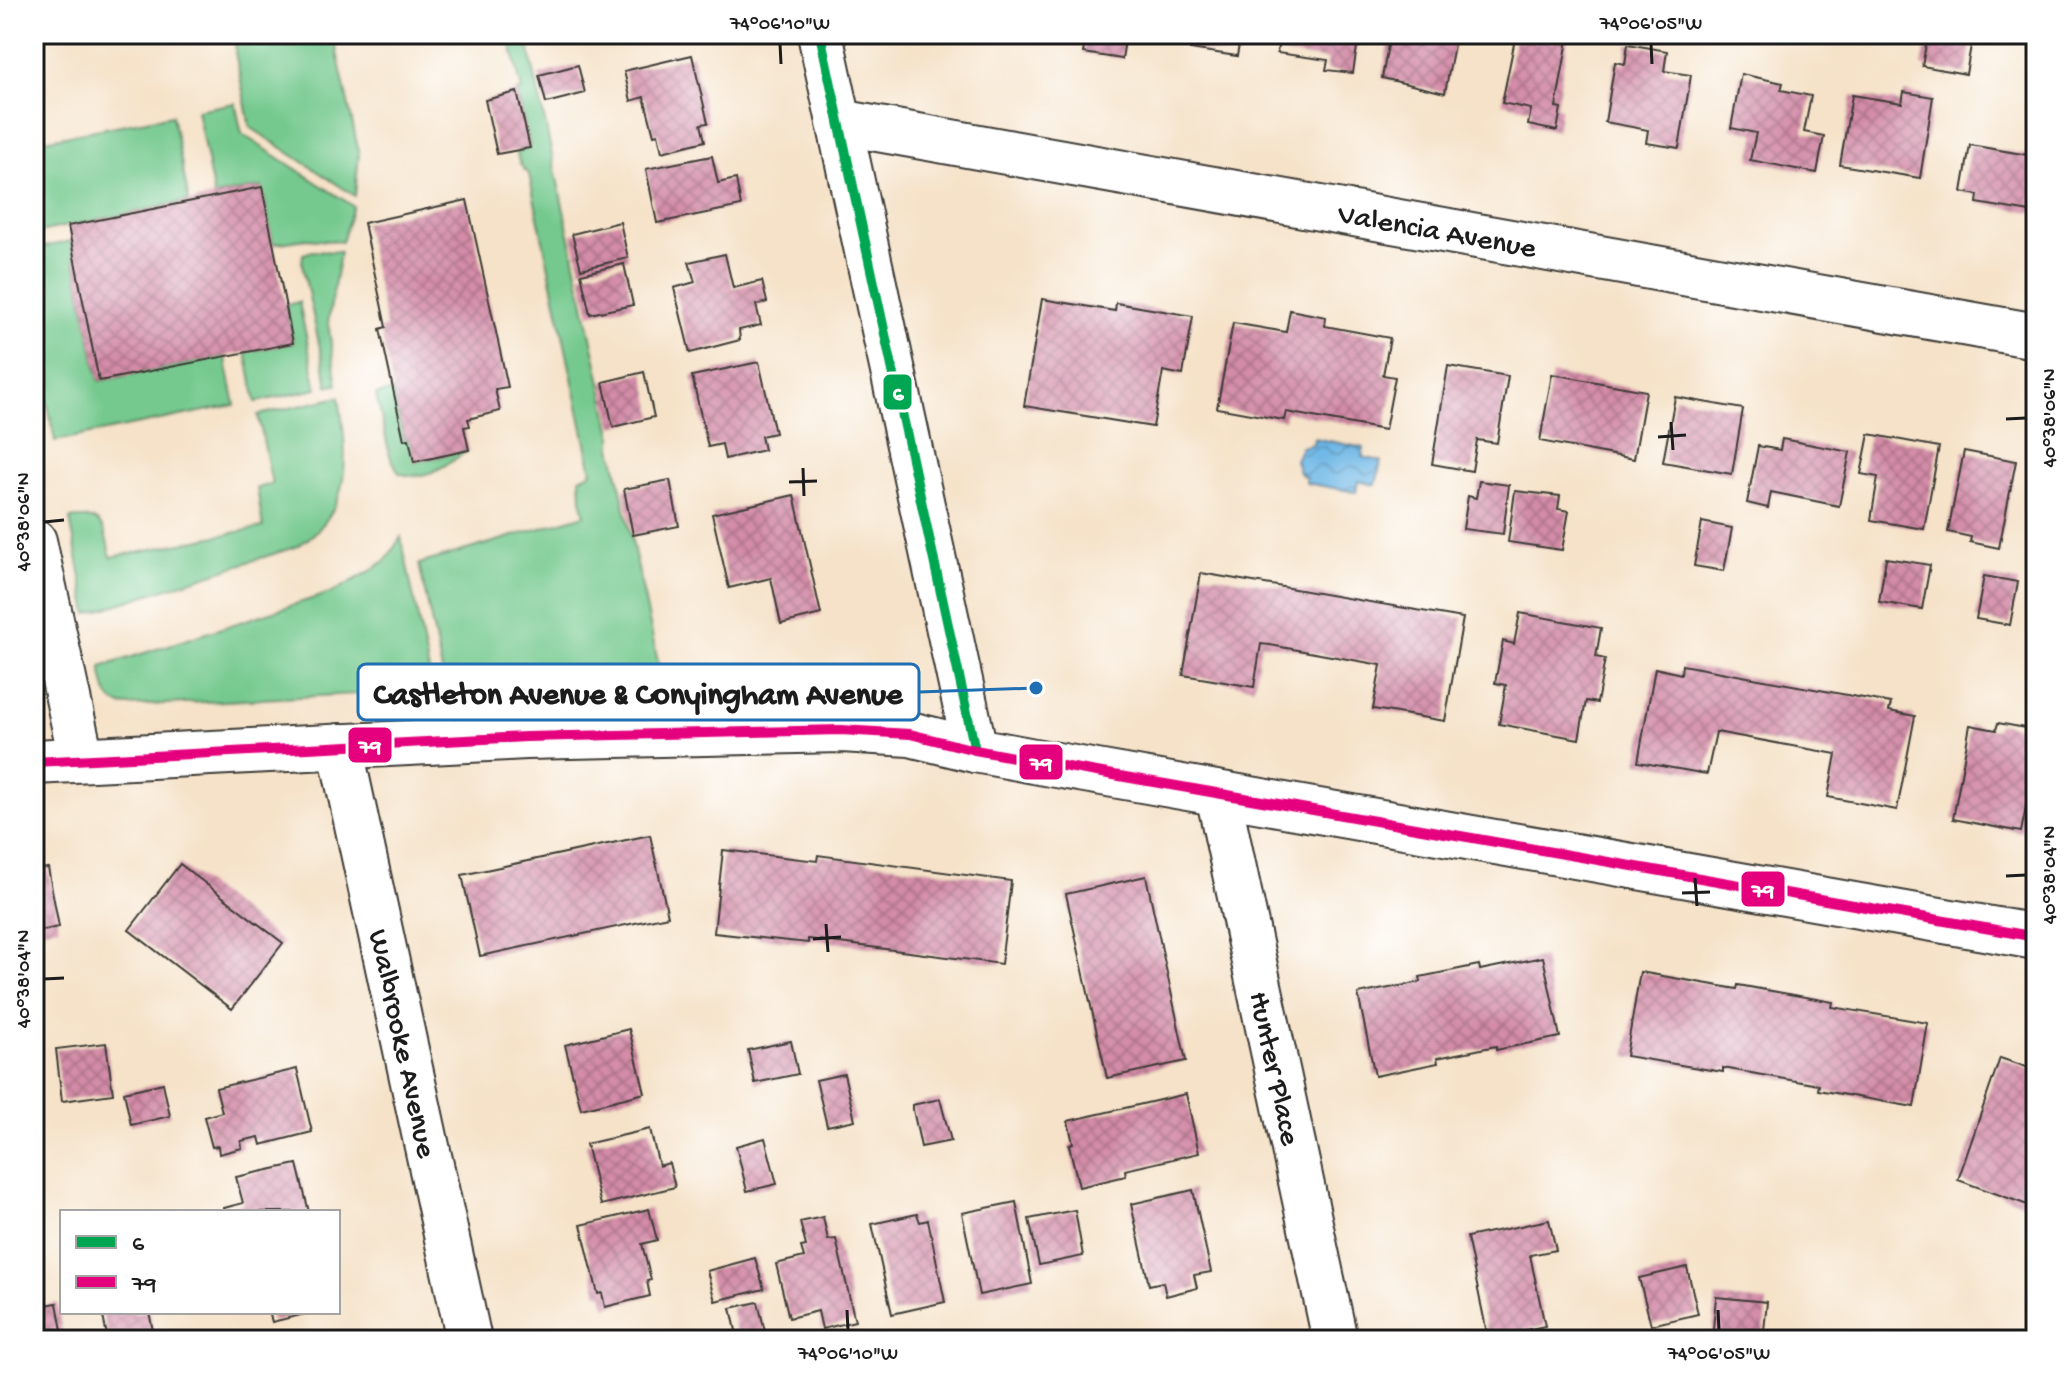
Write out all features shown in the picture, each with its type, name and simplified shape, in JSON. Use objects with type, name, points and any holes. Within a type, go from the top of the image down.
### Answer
[{"type":"street","points":[[820,34],[975,750]]},
{"type":"street","name":"Valencia Avenue","points":[[839,122],[2036,336]]},
{"type":"street","points":[[34,541],[81,758]]},
{"type":"street","points":[[34,762],[526,737],[841,730],[910,734],[975,750],[1218,794],[2036,937]]},
{"type":"street","name":"Walbrooke Avenue","points":[[340,746],[469,1340]]},
{"type":"street","name":"Hunter Place","points":[[1218,794],[1331,1339]]},
{"type":"green space","points":[[242,34],[333,34],[359,153],[355,196],[250,127],[235,52]]},
{"type":"green space","points":[[509,34],[526,34],[662,681],[446,690],[419,564],[585,515],[580,478],[592,472],[529,174],[521,165],[517,153],[530,147],[517,92],[522,91]]},
{"type":"green space","points":[[235,103],[242,134],[353,206],[342,242],[306,239],[273,244],[262,187],[214,196],[197,110]]},
{"type":"green space","points":[[172,115],[189,201],[34,233],[34,142]]},
{"type":"green space","points":[[71,241],[99,381],[225,356],[235,405],[55,441],[34,335],[34,249]]},
{"type":"green space","points":[[313,251],[340,252],[328,322],[337,385],[328,386],[302,264],[303,254]]},
{"type":"green space","points":[[299,302],[317,389],[256,402],[246,352],[293,343],[286,305]]},
{"type":"green space","points":[[393,391],[404,440],[409,439],[415,462],[469,450],[427,474],[399,473],[390,456],[376,395]]},
{"type":"green space","points":[[339,397],[344,440],[343,480],[338,499],[316,532],[298,546],[88,614],[70,519],[97,521],[104,531],[111,557],[263,527],[257,488],[272,484],[258,415]]},
{"type":"green space","points":[[401,537],[433,690],[128,706],[114,702],[107,693],[101,667],[333,592],[386,560]]},
{"type":"water","points":[[1314,438],[1364,448],[1362,457],[1381,461],[1376,485],[1358,481],[1356,492],[1306,483],[1295,460],[1301,447],[1313,444]]},
{"type":"building","points":[[1047,34],[1126,34],[1122,59],[1083,53],[1085,42]]},
{"type":"building","points":[[1192,34],[1241,34],[1237,56],[1190,49]]},
{"type":"building","points":[[1280,34],[1359,34],[1353,73],[1326,70],[1328,60],[1277,53]]},
{"type":"building","points":[[1390,34],[1456,34],[1445,93],[1382,78]]},
{"type":"building","points":[[1516,34],[1569,34],[1556,107],[1561,108],[1557,131],[1528,125],[1531,109],[1502,103]]},
{"type":"building","points":[[1928,34],[1973,34],[1966,74],[1922,66]]},
{"type":"building","points":[[1628,44],[1667,51],[1664,71],[1691,75],[1679,148],[1646,143],[1648,130],[1605,122],[1615,62],[1625,64]]},
{"type":"building","points":[[692,55],[708,123],[701,124],[705,141],[662,152],[644,97],[631,101],[624,71]]},
{"type":"building","points":[[578,65],[585,93],[546,103],[539,75]]},
{"type":"building","points":[[1741,74],[1783,83],[1781,90],[1811,96],[1804,132],[1824,136],[1817,173],[1750,160],[1756,133],[1731,128]]},
{"type":"building","points":[[517,92],[530,148],[497,154],[485,100]]},
{"type":"building","points":[[1904,92],[1933,97],[1920,178],[1840,165],[1852,95],[1902,103]]},
{"type":"building","points":[[2032,132],[2036,133],[2036,213],[1977,203],[1978,195],[1962,192],[1970,145],[2028,155]]},
{"type":"building","points":[[712,156],[718,183],[736,179],[741,206],[657,223],[646,169]]},
{"type":"building","points":[[262,187],[293,343],[99,381],[68,226]]},
{"type":"building","points":[[467,200],[508,387],[495,389],[500,411],[468,419],[470,426],[464,427],[469,450],[414,462],[409,439],[404,440],[380,329],[386,327],[364,223]]},
{"type":"building","points":[[620,222],[628,258],[581,269],[572,234]]},
{"type":"building","points":[[725,254],[733,288],[762,281],[767,302],[756,305],[761,325],[739,330],[740,340],[690,353],[674,288],[695,282],[689,262]]},
{"type":"building","points":[[624,264],[633,305],[590,314],[581,274]]},
{"type":"building","points":[[1042,299],[1115,311],[1116,303],[1193,316],[1183,375],[1163,371],[1153,427],[1024,406]]},
{"type":"building","points":[[1290,310],[1326,317],[1325,326],[1390,338],[1383,375],[1395,377],[1385,430],[1286,412],[1284,420],[1217,408],[1233,323],[1286,332]]},
{"type":"building","points":[[759,362],[775,433],[761,436],[764,450],[725,459],[722,444],[708,447],[692,376]]},
{"type":"building","points":[[1448,366],[1508,376],[1497,443],[1477,440],[1472,471],[1432,464]]},
{"type":"building","points":[[644,372],[654,417],[613,427],[603,382]]},
{"type":"building","points":[[1552,374],[1646,391],[1634,459],[1540,441]]},
{"type":"building","points":[[1675,397],[1743,409],[1732,474],[1663,462]]},
{"type":"building","points":[[1869,434],[1939,447],[1924,529],[1871,520],[1878,477],[1861,474]]},
{"type":"building","points":[[1782,439],[1850,452],[1839,506],[1771,492],[1768,508],[1747,503],[1758,446],[1780,450]]},
{"type":"building","points":[[1964,451],[2016,461],[1999,548],[1970,542],[1971,537],[1948,532]]},
{"type":"building","points":[[670,480],[679,526],[633,535],[624,489]]},
{"type":"building","points":[[1479,481],[1509,485],[1503,534],[1463,529],[1468,496],[1476,498]]},
{"type":"building","points":[[1515,491],[1560,496],[1558,509],[1569,511],[1562,550],[1508,542]]},
{"type":"building","points":[[794,495],[821,614],[781,624],[771,578],[729,588],[712,514]]},
{"type":"building","points":[[1702,522],[1732,528],[1724,571],[1694,566]]},
{"type":"building","points":[[1886,558],[1930,565],[1922,609],[1879,602]]},
{"type":"building","points":[[1201,573],[1463,618],[1445,721],[1373,709],[1381,665],[1270,645],[1261,644],[1254,687],[1183,675]]},
{"type":"building","points":[[1984,576],[2018,582],[2010,625],[1976,619]]},
{"type":"building","points":[[1520,613],[1601,628],[1596,657],[1605,659],[1597,703],[1586,701],[1579,739],[1499,724],[1506,685],[1495,683],[1503,641],[1514,644]]},
{"type":"building","points":[[1682,665],[1891,703],[1889,711],[1915,716],[1897,810],[1828,797],[1836,754],[1716,732],[1707,774],[1638,762],[1655,668],[1681,674]]},
{"type":"building","points":[[1998,723],[2036,730],[2036,789],[2030,788],[2021,832],[1953,819],[1970,725],[1996,730]]},
{"type":"building","points":[[650,835],[668,916],[480,956],[462,875]]},
{"type":"building","points":[[723,850],[817,861],[818,855],[1011,881],[1001,964],[808,939],[808,943],[714,933]]},
{"type":"building","points":[[180,864],[283,943],[232,1009],[129,930]]},
{"type":"building","points":[[48,868],[59,927],[34,932],[34,870]]},
{"type":"building","points":[[1146,876],[1186,1061],[1107,1078],[1066,894]]},
{"type":"building","points":[[1543,957],[1560,1037],[1437,1058],[1438,1063],[1375,1076],[1358,994],[1421,982],[1420,977],[1479,965],[1480,970]]},
{"type":"building","points":[[1640,972],[1737,989],[1738,985],[1833,1002],[1832,1007],[1928,1023],[1914,1107],[1818,1090],[1819,1085],[1723,1068],[1723,1072],[1626,1056]]},
{"type":"building","points":[[629,1029],[645,1093],[581,1109],[565,1045]]},
{"type":"building","points":[[791,1041],[798,1074],[755,1083],[748,1050]]},
{"type":"building","points":[[106,1043],[113,1094],[62,1101],[56,1049]]},
{"type":"building","points":[[2000,1058],[2036,1070],[2036,1208],[1958,1180]]},
{"type":"building","points":[[297,1069],[312,1132],[261,1145],[259,1137],[241,1141],[242,1148],[219,1154],[218,1146],[212,1147],[204,1117],[222,1112],[216,1088]]},
{"type":"building","points":[[844,1074],[855,1120],[827,1126],[816,1080]]},
{"type":"building","points":[[163,1083],[170,1116],[131,1125],[124,1092]]},
{"type":"building","points":[[1186,1094],[1199,1153],[1125,1170],[1126,1176],[1079,1187],[1069,1145],[1073,1143],[1068,1121]]},
{"type":"building","points":[[940,1099],[951,1141],[921,1147],[912,1105]]},
{"type":"building","points":[[650,1129],[659,1166],[669,1163],[675,1187],[601,1205],[586,1144]]},
{"type":"building","points":[[765,1138],[777,1184],[747,1191],[736,1146]]},
{"type":"building","points":[[297,1164],[308,1210],[224,1210],[243,1203],[236,1177]]},
{"type":"building","points":[[1193,1190],[1211,1272],[1194,1275],[1197,1288],[1166,1296],[1163,1282],[1149,1285],[1131,1204]]},
{"type":"building","points":[[1016,1202],[1032,1284],[979,1295],[962,1213]]},
{"type":"building","points":[[649,1209],[657,1240],[642,1244],[651,1280],[647,1281],[650,1296],[605,1307],[602,1293],[598,1294],[581,1225]]},
{"type":"building","points":[[1075,1210],[1083,1256],[1039,1265],[1029,1219]]},
{"type":"building","points":[[917,1214],[920,1222],[928,1220],[945,1302],[892,1314],[872,1224]]},
{"type":"building","points":[[823,1217],[828,1240],[836,1239],[855,1321],[822,1329],[818,1311],[789,1318],[776,1264],[804,1257],[801,1247],[806,1246],[800,1222]]},
{"type":"building","points":[[1549,1220],[1556,1250],[1530,1255],[1545,1326],[1488,1338],[1467,1237]]},
{"type":"building","points":[[755,1258],[764,1289],[715,1301],[707,1271]]},
{"type":"building","points":[[1687,1267],[1698,1314],[1651,1325],[1639,1278]]},
{"type":"building","points":[[1716,1297],[1767,1302],[1763,1340],[1712,1340]]},
{"type":"building","points":[[758,1302],[767,1340],[738,1340],[731,1308]]},
{"type":"building","points":[[57,1303],[63,1336],[34,1340],[34,1307]]},
{"type":"building","points":[[102,1314],[149,1314],[155,1340],[108,1340]]},
{"type":"building","points":[[270,1314],[305,1314],[272,1322]]},
{"type":"transit line","name":"6","points":[[820,34],[975,750]]},
{"type":"transit line","name":"79","points":[[34,762],[526,737],[841,730],[910,734],[1034,761],[2036,937]]},
{"type":"place","name":"Castleton Avenue & Conyingham Avenue","points":[[1036,688]]}]
